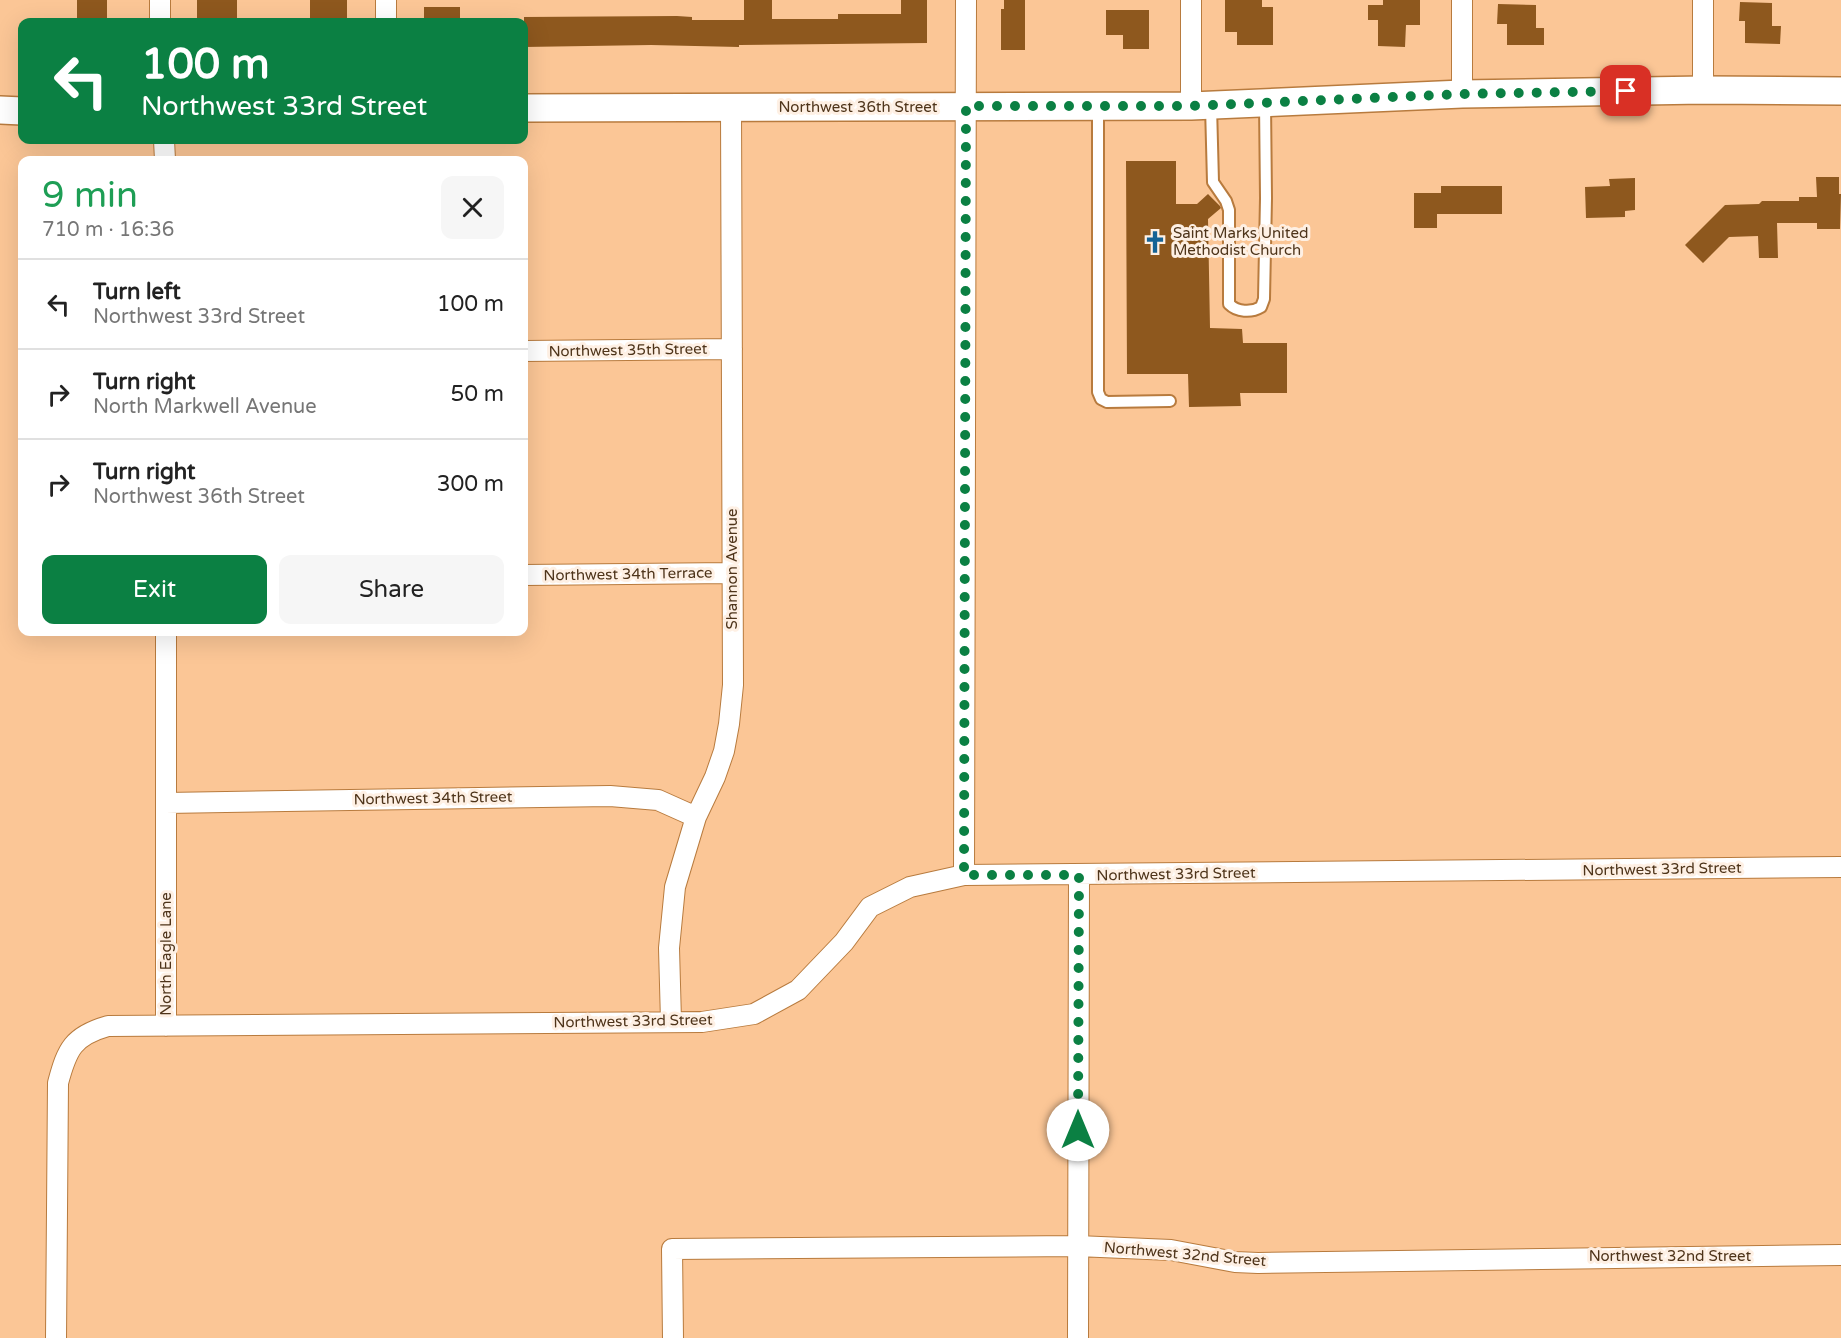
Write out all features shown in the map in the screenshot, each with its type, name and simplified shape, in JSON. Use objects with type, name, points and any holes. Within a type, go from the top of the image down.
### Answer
[{"type":"street","points":[[160,0],[160,18]]},
{"type":"street","points":[[386,0],[386,18]]},
{"type":"street","points":[[964,875],[966,0]]},
{"type":"street","points":[[1191,0],[1201,106]]},
{"type":"street","points":[[1462,0],[1462,94]]},
{"type":"street","points":[[1703,0],[1703,90]]},
{"type":"street","name":"Northwest 36th Street","points":[[528,108],[1201,106],[1462,94],[1703,90],[1841,91]]},
{"type":"street","name":"Shannon Avenue","points":[[671,1021],[669,948],[675,886],[696,818],[724,751],[733,685],[731,107]]},
{"type":"street","points":[[0,110],[18,111]]},
{"type":"street","name":"Northwest 35th Street","points":[[528,351],[732,348]]},
{"type":"street","name":"Northwest 34th Terrace","points":[[528,575],[732,573]]},
{"type":"street","name":"North Eagle Lane","points":[[56,1338],[58,1083],[64,1059],[74,1045],[88,1032],[108,1026],[166,1026],[166,636]]},
{"type":"street","name":"Northwest 34th Street","points":[[166,803],[610,796],[658,800],[696,818]]},
{"type":"street","name":"Northwest 33rd Street","points":[[166,1026],[702,1022],[754,1014],[798,990],[844,942],[870,907],[910,887],[964,875],[1841,867]]},
{"type":"street","points":[[1078,1338],[1079,875]]},
{"type":"street","name":"Northwest 32nd Street","points":[[674,1338],[672,1249],[1077,1246],[1171,1250],[1235,1262],[1258,1263],[1841,1255]]},
{"type":"lane","points":[[1201,106],[1214,182],[1229,210],[1229,304],[1235,309],[1248,311],[1261,307],[1264,299],[1265,103]]},
{"type":"lane","points":[[1098,106],[1098,392],[1101,399],[1107,402],[1170,400]]},
{"type":"building","points":[[77,0],[107,0],[107,18],[77,18]]},
{"type":"building","points":[[197,0],[237,0],[237,18],[197,18]]},
{"type":"building","points":[[310,0],[347,0],[347,18],[310,18]]},
{"type":"building","points":[[744,0],[772,0],[772,19],[838,19],[838,14],[901,14],[901,0],[927,0],[927,43],[739,45],[739,47],[651,45],[528,47],[528,18],[524,17],[677,16],[692,17],[692,20],[744,20]]},
{"type":"building","points":[[1004,0],[1025,0],[1025,50],[1001,50],[1001,9],[1004,9]]},
{"type":"building","points":[[1225,0],[1262,0],[1262,7],[1273,7],[1273,45],[1237,45],[1237,32],[1225,32]]},
{"type":"building","points":[[1383,0],[1420,0],[1420,25],[1406,25],[1405,47],[1378,46],[1378,20],[1368,20],[1368,5],[1383,5]]},
{"type":"building","points":[[1740,2],[1772,3],[1772,26],[1781,26],[1780,44],[1745,43],[1745,21],[1739,21]]},
{"type":"building","points":[[1498,4],[1536,5],[1536,28],[1544,28],[1544,45],[1507,45],[1507,24],[1497,24]]},
{"type":"building","points":[[424,7],[460,7],[460,18],[424,18]]},
{"type":"building","points":[[1106,10],[1149,10],[1149,49],[1123,49],[1123,35],[1106,35]]},
{"type":"building","points":[[1126,161],[1176,161],[1176,204],[1197,204],[1208,194],[1220,206],[1221,208],[1208,219],[1210,328],[1242,329],[1243,343],[1287,343],[1287,393],[1240,393],[1241,406],[1189,407],[1188,374],[1127,374]]},
{"type":"building","points":[[1816,177],[1839,177],[1840,229],[1817,229],[1817,223],[1777,223],[1778,258],[1759,258],[1758,236],[1729,237],[1703,263],[1685,245],[1725,205],[1759,204],[1762,201],[1799,201],[1799,197],[1817,197]]},
{"type":"building","points":[[1635,178],[1635,210],[1625,211],[1625,217],[1586,218],[1585,187],[1610,186],[1609,179]]},
{"type":"building","points":[[1441,186],[1502,186],[1502,214],[1437,214],[1437,228],[1414,228],[1414,193],[1441,193]]},
{"type":"place","name":"Saint Marks United Methodist Church","points":[[1155,242]]},
{"type":"route","points":[[1078,1130],[1079,875],[964,875],[966,106],[1191,106],[1462,94],[1626,91]]}]
